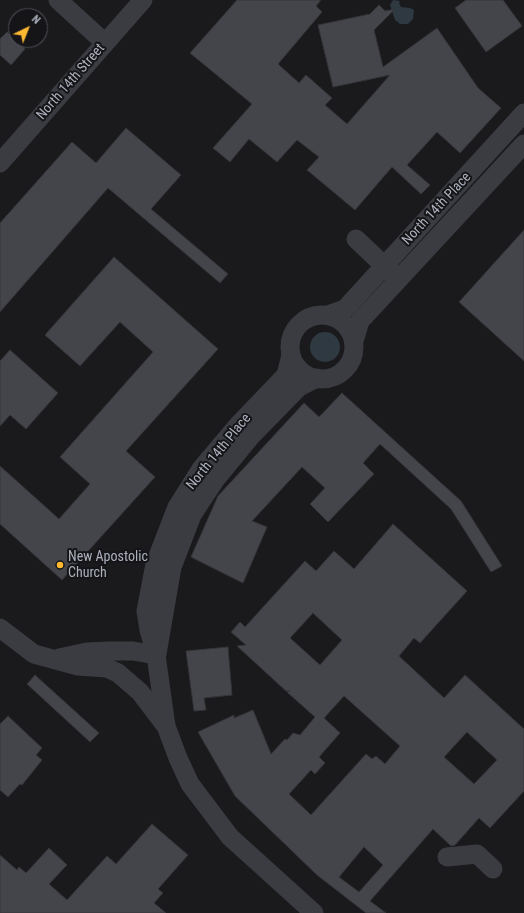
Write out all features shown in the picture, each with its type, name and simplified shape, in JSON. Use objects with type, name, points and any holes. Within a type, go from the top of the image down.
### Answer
[{"type":"street","points":[[58,0],[105,43]]},
{"type":"street","name":"North 14th Street","points":[[0,164],[142,0]]},
{"type":"street","name":"North 14th Place","points":[[156,655],[148,630],[146,611],[155,564],[177,507],[211,458],[239,424],[286,375],[291,355],[292,336],[299,325],[310,317],[319,314],[328,315],[345,309],[524,113]]},
{"type":"street","name":"North 14th Place","points":[[156,655],[172,567],[192,515],[215,480],[252,435],[299,387],[317,378],[331,378],[347,368],[354,351],[354,341],[360,322],[524,144]]},
{"type":"street","points":[[356,239],[399,280]]},
{"type":"street","points":[[328,315],[338,318],[345,324],[351,332],[354,341]]},
{"type":"street","points":[[291,355],[301,370],[317,378]]},
{"type":"street","points":[[0,628],[34,654],[78,666],[107,668],[118,673],[140,692],[166,726]]},
{"type":"street","points":[[50,659],[87,652],[109,651],[133,651],[156,655],[166,726],[190,784],[222,828],[314,913]]},
{"type":"street","points":[[448,858],[477,854],[493,869]]},
{"type":"shaded area","points":[[393,0],[400,1],[399,3],[401,7],[414,10],[413,19],[408,24],[400,24],[395,20],[390,5]]},
{"type":"shaded area","points":[[325,332],[335,337],[340,347],[335,357],[325,362],[315,357],[310,347],[315,337]]},
{"type":"building","points":[[237,0],[321,0],[316,6],[322,12],[278,64],[299,83],[306,75],[332,98],[325,105],[347,124],[390,75],[333,87],[318,25],[370,14],[379,5],[385,11],[395,9],[374,30],[383,67],[437,28],[478,88],[501,108],[460,153],[437,132],[407,165],[430,185],[421,194],[392,167],[355,210],[307,170],[319,157],[297,140],[277,162],[249,139],[230,162],[213,148],[252,104],[190,53]]},
{"type":"building","points":[[466,0],[503,0],[522,26],[486,52],[455,8]]},
{"type":"building","points":[[7,32],[8,48],[25,49],[11,65],[0,55],[0,39]]},
{"type":"building","points":[[126,128],[181,175],[151,209],[228,274],[220,283],[108,188],[0,312],[0,223],[72,142],[96,163]]},
{"type":"building","points":[[524,230],[524,361],[459,302]]},
{"type":"building","points":[[114,257],[218,349],[126,451],[155,477],[62,580],[0,524],[0,466],[59,519],[90,484],[60,457],[153,352],[120,322],[80,366],[45,335]]},
{"type":"building","points":[[10,350],[58,393],[26,429],[10,415],[0,426],[0,361]]},
{"type":"building","points":[[342,393],[461,501],[502,566],[491,572],[451,509],[380,444],[363,463],[374,474],[328,522],[310,504],[325,488],[302,467],[252,521],[267,527],[243,583],[191,557],[218,496],[304,403],[319,417]]},
{"type":"building","points":[[393,524],[467,591],[420,643],[414,638],[399,656],[444,698],[465,675],[524,729],[524,791],[490,828],[479,818],[455,845],[451,846],[433,829],[370,901],[386,913],[366,913],[317,875],[235,796],[198,732],[234,715],[234,718],[253,710],[271,754],[293,733],[300,735],[315,717],[287,692],[290,691],[286,691],[237,646],[246,645],[231,632],[240,622],[245,627],[305,561],[316,571],[334,551],[354,569]],"holes":[[[313,613],[342,640],[320,665],[290,638]],[[344,696],[400,746],[385,764],[376,756],[372,759],[366,754],[311,815],[289,794],[311,770],[315,774],[325,763],[319,757],[340,733],[324,718]],[[467,732],[497,760],[474,784],[444,757]],[[364,847],[383,865],[359,892],[339,877]]]},
{"type":"building","points":[[228,647],[232,695],[204,698],[206,710],[194,711],[186,651]]},
{"type":"building","points":[[35,675],[99,733],[90,742],[27,684]]},
{"type":"building","points":[[8,716],[42,748],[36,755],[42,760],[22,785],[20,784],[8,797],[0,790],[0,724]]},
{"type":"building","points":[[152,824],[188,855],[158,889],[163,893],[154,903],[166,913],[0,913],[0,855],[17,870],[19,867],[26,873],[49,848],[67,865],[49,884],[67,900],[107,856],[116,864]]},
{"type":"place","name":"New Apostolic Church","points":[[60,565]]}]
